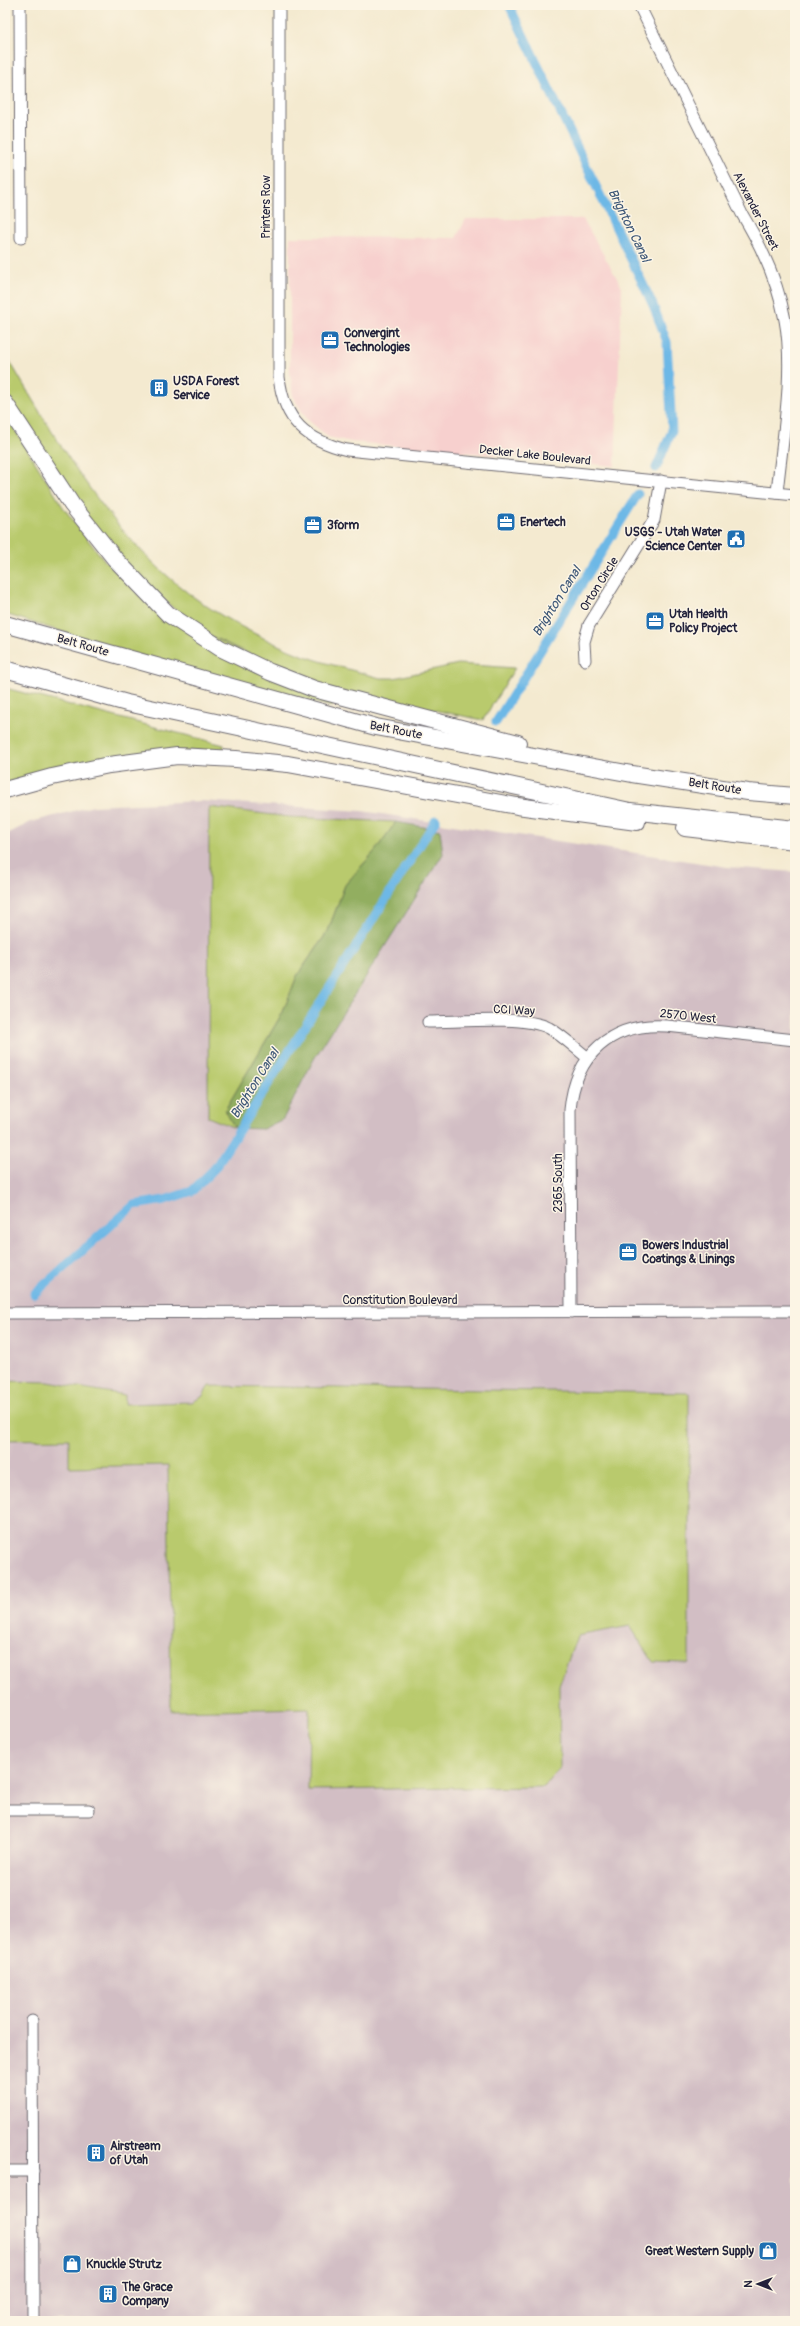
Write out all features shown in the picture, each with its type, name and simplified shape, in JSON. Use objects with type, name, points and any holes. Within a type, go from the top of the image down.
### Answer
[{"type":"highway","points":[[5,403],[72,505],[114,560],[168,614],[220,648],[270,672],[314,689],[632,774]]},
{"type":"highway","name":"Belt Route","points":[[5,624],[376,727],[632,774],[748,792],[795,796]]},
{"type":"highway","points":[[5,669],[128,702],[630,811],[795,829]]},
{"type":"highway","points":[[5,790],[52,777],[109,765],[176,756],[236,759],[288,764],[517,806],[795,841]]},
{"type":"street","points":[[20,5],[21,238]]},
{"type":"street","name":"Printers Row","points":[[279,5],[279,377],[287,409]]},
{"type":"street","name":"Alexander Street","points":[[639,5],[740,209],[760,244],[776,284],[785,320],[788,363],[776,494]]},
{"type":"street","name":"Decker Lake Boulevard","points":[[287,409],[298,426],[307,434],[326,444],[347,450],[795,495]]},
{"type":"street","name":"Orton Circle","points":[[585,660],[584,642],[589,625],[654,520],[661,481]]},
{"type":"street","name":"CCI Way","points":[[428,1022],[517,1022],[536,1024],[554,1032],[588,1058]]},
{"type":"street","name":"2570 West","points":[[588,1058],[608,1039],[628,1030],[646,1026],[667,1026],[795,1040]]},
{"type":"street","name":"2365 South","points":[[571,1312],[570,1110],[576,1079],[588,1058]]},
{"type":"street","name":"Constitution Boulevard","points":[[5,1313],[795,1311]]},
{"type":"street","points":[[5,1810],[89,1810]]},
{"type":"street","points":[[32,2021],[33,2321]]},
{"type":"street","points":[[5,2171],[33,2171]]},
{"type":"shaded area","points":[[466,219],[583,219],[622,287],[615,466],[352,442],[328,437],[307,419],[293,397],[290,373],[290,237],[456,238]]},
{"type":"shaded area","points":[[201,801],[362,811],[727,867],[795,872],[795,2321],[5,2321],[5,835],[31,822],[93,806]]},
{"type":"green space","points":[[5,353],[61,446],[103,506],[151,561],[189,594],[238,625],[288,650],[380,678],[394,678],[458,664],[515,668],[483,720],[320,687],[200,631],[115,558],[5,396]]},
{"type":"green space","points":[[5,414],[63,507],[105,561],[145,601],[334,701],[332,707],[130,653],[5,614]]},
{"type":"green space","points":[[5,688],[224,745],[224,750],[168,752],[113,758],[60,769],[5,784]]},
{"type":"green space","points":[[209,807],[289,817],[396,822],[375,851],[345,885],[328,931],[297,976],[283,1012],[225,1110],[235,1128],[208,1117]]},
{"type":"green space","points":[[396,822],[440,830],[443,854],[314,1059],[283,1119],[263,1129],[235,1128],[225,1110],[283,1012],[297,976],[328,931],[345,885],[375,851]]},
{"type":"green space","points":[[5,1381],[48,1382],[125,1395],[125,1404],[192,1402],[202,1397],[209,1386],[689,1393],[689,1663],[653,1662],[630,1626],[577,1636],[559,1686],[560,1768],[543,1787],[308,1790],[309,1708],[171,1711],[168,1465],[69,1467],[69,1439],[5,1440]]},
{"type":"waterway","name":"Brighton Canal","points":[[509,5],[653,305],[667,342],[672,431],[656,468]]},
{"type":"waterway","name":"Brighton Canal","points":[[496,722],[638,494]]},
{"type":"waterway","name":"Brighton Canal","points":[[34,1294],[134,1205],[165,1200],[192,1191],[215,1168],[436,820]]},
{"type":"place","name":"Convergint Technologies","points":[[330,340]]},
{"type":"place","name":"USDA Forest Service","points":[[159,388]]},
{"type":"place","name":"Enertech","points":[[506,522]]},
{"type":"place","name":"3form","points":[[313,525]]},
{"type":"place","name":"USGS - Utah Water Science Center","points":[[736,539]]},
{"type":"place","name":"Utah Health Policy Project","points":[[655,621]]},
{"type":"place","name":"Bowers Industrial Coatings & Linings","points":[[628,1252]]},
{"type":"place","name":"Airstream of Utah","points":[[96,2153]]},
{"type":"place","name":"Great Western Supply","points":[[768,2251]]},
{"type":"place","name":"Knuckle Strutz","points":[[72,2264]]},
{"type":"place","name":"The Grace Company","points":[[108,2294]]}]
